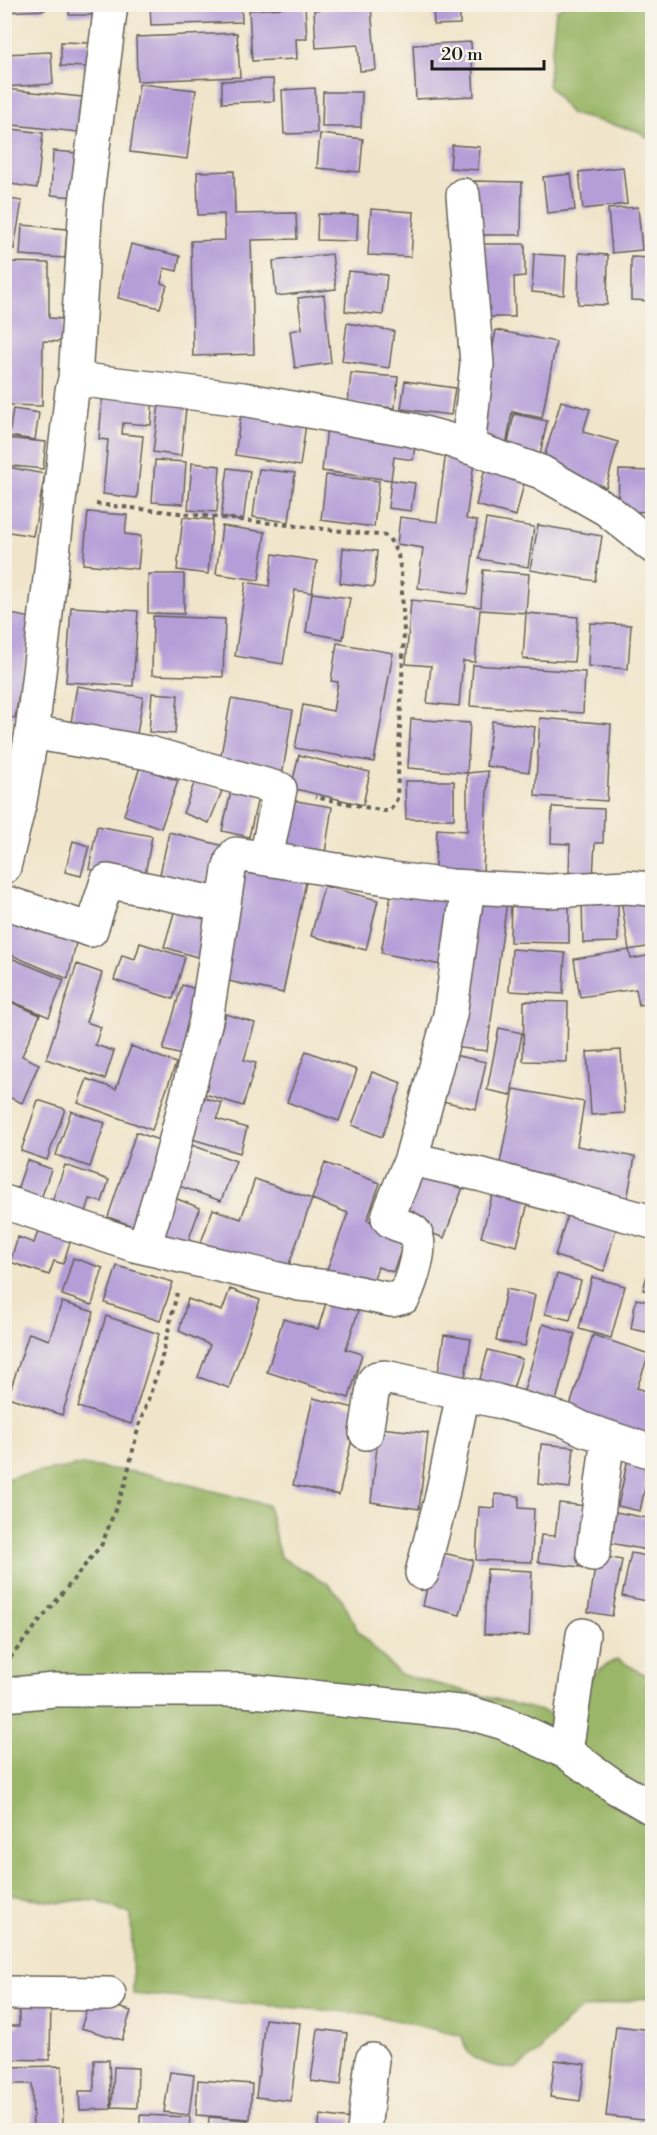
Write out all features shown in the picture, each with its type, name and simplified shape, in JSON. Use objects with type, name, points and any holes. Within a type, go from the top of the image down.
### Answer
[{"type":"street","points":[[4,867],[20,801],[32,732],[75,379],[86,203],[111,4]]},
{"type":"street","points":[[463,195],[477,364],[468,447]]},
{"type":"street","points":[[75,379],[243,399],[412,430],[541,472],[606,509],[652,546]]},
{"type":"street","points":[[32,732],[149,753],[280,789],[266,858]]},
{"type":"street","points":[[144,1247],[172,1155],[206,1020],[223,905],[233,857],[240,853],[393,879],[468,887],[548,891],[626,887],[652,889]]},
{"type":"street","points":[[4,902],[91,930],[107,881],[223,905]]},
{"type":"street","points":[[4,1202],[144,1247],[299,1284],[329,1287],[392,1300],[404,1297],[411,1283],[419,1241],[416,1233],[391,1222],[388,1218],[411,1159],[450,1015],[468,887]]},
{"type":"street","points":[[411,1159],[516,1184],[652,1222]]},
{"type":"street","points":[[366,1433],[374,1382],[377,1378],[385,1377],[497,1401],[567,1421],[652,1452]]},
{"type":"street","points":[[422,1573],[441,1500],[463,1394]]},
{"type":"street","points":[[593,1554],[608,1437]]},
{"type":"street","points":[[566,1752],[583,1635]]},
{"type":"street","points":[[4,1695],[54,1690],[243,1690],[469,1713],[504,1724],[566,1752],[617,1788],[652,1808]]},
{"type":"street","points":[[4,1993],[109,1994]]},
{"type":"street","points":[[364,2130],[372,2060]]},
{"type":"path","points":[[59,500],[388,536],[398,555],[401,572],[404,632],[397,799],[391,809],[386,811],[280,789]]},
{"type":"path","points":[[4,1665],[45,1618],[102,1544],[125,1484],[138,1429],[160,1365],[187,1257]]},
{"type":"green space","points":[[566,5],[652,5],[652,141],[638,131],[571,114],[548,85],[556,10]]},
{"type":"green space","points":[[82,1465],[148,1474],[268,1505],[280,1557],[327,1583],[342,1599],[358,1631],[399,1674],[560,1716],[600,1669],[618,1659],[652,1679],[652,1947],[649,1997],[581,2009],[539,2052],[515,2069],[502,2067],[476,2059],[465,2047],[462,2036],[369,2014],[133,1994],[131,1914],[97,1901],[79,1900],[61,1903],[5,1894],[4,1480]]},
{"type":"building","points":[[5,4],[45,4],[45,10],[5,12]]},
{"type":"building","points":[[69,4],[104,4],[104,15],[69,15]]},
{"type":"building","points":[[150,4],[241,4],[242,22],[151,25]]},
{"type":"building","points":[[408,4],[460,4],[460,24],[434,25],[433,7],[408,7]]},
{"type":"building","points":[[283,5],[305,5],[307,39],[296,39],[297,59],[252,61],[249,10],[284,8]]},
{"type":"building","points":[[371,6],[376,70],[360,71],[358,45],[316,48],[314,10]]},
{"type":"building","points":[[237,33],[240,77],[137,81],[136,37]]},
{"type":"building","points":[[61,42],[89,43],[89,67],[61,66]]},
{"type":"building","points":[[471,42],[474,96],[416,99],[413,45]]},
{"type":"building","points":[[51,52],[53,84],[4,87],[4,54]]},
{"type":"building","points":[[273,79],[274,101],[222,103],[222,81]]},
{"type":"building","points":[[139,84],[196,90],[187,159],[130,152]]},
{"type":"building","points":[[315,88],[317,133],[284,134],[282,90]]},
{"type":"building","points":[[4,89],[82,97],[78,132],[4,124]]},
{"type":"building","points":[[323,92],[362,92],[361,127],[322,127]]},
{"type":"building","points":[[4,128],[43,133],[37,188],[4,183],[6,162],[4,162]]},
{"type":"building","points":[[320,134],[363,139],[360,172],[317,168]]},
{"type":"building","points":[[452,145],[480,147],[478,170],[450,168]]},
{"type":"building","points":[[53,151],[78,153],[76,197],[51,195]]},
{"type":"building","points":[[623,167],[627,204],[583,209],[579,172]]},
{"type":"building","points":[[234,171],[235,214],[296,213],[297,239],[251,240],[254,354],[193,356],[191,241],[225,240],[224,214],[198,215],[197,172]]},
{"type":"building","points":[[571,174],[575,210],[547,213],[543,177]]},
{"type":"building","points":[[474,181],[522,182],[521,235],[473,235]]},
{"type":"building","points":[[4,198],[22,201],[14,249],[4,248]]},
{"type":"building","points":[[638,207],[642,250],[612,253],[608,209]]},
{"type":"building","points":[[371,209],[414,212],[411,257],[368,255]]},
{"type":"building","points":[[318,214],[358,215],[357,241],[317,240]]},
{"type":"building","points":[[22,225],[67,229],[65,258],[20,255]]},
{"type":"building","points":[[131,244],[180,256],[177,271],[164,268],[161,283],[167,285],[160,308],[118,298]]},
{"type":"building","points":[[483,244],[525,244],[525,276],[514,277],[515,317],[483,317]]},
{"type":"building","points":[[579,253],[608,255],[607,305],[578,304]]},
{"type":"building","points":[[332,254],[336,289],[276,296],[273,261]]},
{"type":"building","points":[[534,254],[566,256],[564,295],[532,292]]},
{"type":"building","points":[[631,257],[652,258],[652,301],[631,300]]},
{"type":"building","points":[[4,262],[49,263],[49,318],[63,319],[63,342],[43,341],[42,406],[4,405]]},
{"type":"building","points":[[348,271],[387,275],[383,315],[345,311]]},
{"type":"building","points":[[324,295],[331,363],[295,368],[290,331],[302,329],[298,298]]},
{"type":"building","points":[[347,323],[394,331],[389,368],[342,361]]},
{"type":"building","points":[[496,330],[556,342],[542,418],[512,412],[506,447],[475,441]]},
{"type":"building","points":[[351,373],[398,377],[395,408],[348,403]]},
{"type":"building","points":[[405,381],[455,388],[451,415],[401,409]]},
{"type":"building","points":[[103,390],[153,394],[151,425],[123,423],[122,434],[143,436],[137,498],[103,494],[108,440],[99,439]]},
{"type":"building","points":[[160,396],[187,399],[181,456],[153,452]]},
{"type":"building","points":[[561,401],[590,409],[583,432],[618,442],[606,487],[541,468]]},
{"type":"building","points":[[242,407],[307,417],[300,466],[235,455]]},
{"type":"building","points":[[13,409],[39,413],[35,440],[9,436]]},
{"type":"building","points":[[514,414],[547,421],[538,465],[505,458]]},
{"type":"building","points":[[327,427],[416,438],[413,460],[394,457],[391,480],[322,471]]},
{"type":"building","points":[[4,438],[46,442],[43,469],[4,465]]},
{"type":"building","points":[[446,451],[475,455],[466,519],[477,521],[468,594],[418,588],[423,548],[397,544],[400,517],[437,522]]},
{"type":"building","points":[[155,460],[186,462],[183,504],[152,502]]},
{"type":"building","points":[[192,463],[220,466],[217,512],[188,510]]},
{"type":"building","points":[[486,464],[526,475],[516,516],[476,505]]},
{"type":"building","points":[[7,467],[45,474],[33,536],[4,531],[4,482]]},
{"type":"building","points":[[228,468],[250,471],[243,521],[221,517]]},
{"type":"building","points":[[259,469],[295,473],[289,522],[253,517]]},
{"type":"building","points":[[619,470],[652,471],[652,512],[618,511]]},
{"type":"building","points":[[326,475],[379,481],[374,527],[321,520]]},
{"type":"building","points":[[391,480],[415,483],[411,511],[388,508]]},
{"type":"building","points":[[88,512],[127,515],[125,534],[141,536],[138,569],[83,564]]},
{"type":"building","points":[[183,517],[213,520],[208,574],[177,570]]},
{"type":"building","points":[[486,519],[534,527],[528,567],[479,559]]},
{"type":"building","points":[[538,525],[602,536],[595,581],[530,570]]},
{"type":"building","points":[[222,526],[265,532],[259,580],[216,574]]},
{"type":"building","points":[[4,536],[9,537],[6,566],[4,566]]},
{"type":"building","points":[[343,548],[377,551],[374,587],[340,583]]},
{"type":"building","points":[[273,554],[317,561],[312,593],[295,590],[283,664],[235,656],[246,582],[269,586]]},
{"type":"building","points":[[483,570],[529,574],[526,613],[480,610],[475,662],[463,661],[459,706],[427,703],[431,666],[406,664],[411,600],[481,607]]},
{"type":"building","points":[[148,574],[184,574],[184,614],[148,613]]},
{"type":"building","points":[[312,593],[350,598],[343,639],[306,632]]},
{"type":"building","points":[[71,607],[138,611],[133,686],[66,682]]},
{"type":"building","points":[[5,613],[32,618],[15,718],[4,716]]},
{"type":"building","points":[[526,613],[578,617],[574,662],[523,659]]},
{"type":"building","points":[[153,616],[225,619],[223,677],[152,675]]},
{"type":"building","points":[[590,623],[631,625],[628,669],[588,666]]},
{"type":"building","points":[[337,643],[393,653],[374,762],[295,748],[303,705],[333,711],[338,682],[331,681]]},
{"type":"building","points":[[473,665],[585,672],[583,713],[470,706]]},
{"type":"building","points":[[77,686],[143,697],[135,746],[69,735]]},
{"type":"building","points":[[152,693],[178,695],[175,734],[149,732]]},
{"type":"building","points":[[231,699],[293,710],[281,783],[218,772]]},
{"type":"building","points":[[540,718],[611,724],[607,801],[535,796]]},
{"type":"building","points":[[411,719],[470,723],[467,773],[408,768]]},
{"type":"building","points":[[492,721],[535,727],[529,772],[486,766]]},
{"type":"building","points":[[4,754],[18,759],[10,780],[4,778]]},
{"type":"building","points":[[299,755],[370,772],[363,805],[291,788]]},
{"type":"building","points":[[140,767],[178,781],[161,828],[124,815]]},
{"type":"building","points":[[488,771],[483,871],[435,868],[437,829],[467,831],[467,773]]},
{"type":"building","points":[[195,781],[222,791],[209,823],[183,813]]},
{"type":"building","points":[[405,781],[454,781],[454,819],[406,819]]},
{"type":"building","points":[[233,783],[260,789],[249,837],[222,831]]},
{"type":"building","points":[[291,800],[332,807],[323,866],[283,859]]},
{"type":"building","points":[[552,807],[604,809],[603,843],[595,843],[593,876],[569,875],[570,844],[551,843]]},
{"type":"building","points":[[97,826],[152,836],[144,880],[89,869]]},
{"type":"building","points":[[169,832],[224,846],[214,892],[159,879]]},
{"type":"building","points":[[73,841],[89,846],[81,876],[65,872]]},
{"type":"building","points":[[244,859],[308,872],[283,993],[219,979]]},
{"type":"building","points":[[393,883],[454,894],[441,965],[381,953]]},
{"type":"building","points":[[324,886],[378,900],[366,950],[311,936]]},
{"type":"building","points":[[652,894],[652,946],[629,950],[621,900]]},
{"type":"building","points":[[471,897],[507,901],[487,1051],[452,1047]]},
{"type":"building","points":[[511,898],[569,899],[569,943],[510,942]]},
{"type":"building","points":[[178,899],[214,909],[200,958],[164,947]]},
{"type":"building","points":[[582,899],[618,899],[618,942],[583,943]]},
{"type":"building","points":[[4,913],[76,943],[68,979],[4,952]]},
{"type":"building","points":[[140,943],[185,957],[173,999],[114,980],[122,955],[135,959]]},
{"type":"building","points":[[512,949],[565,953],[563,994],[509,991]]},
{"type":"building","points":[[629,950],[631,959],[652,955],[652,1003],[639,1005],[636,989],[580,997],[574,959]]},
{"type":"building","points":[[4,955],[64,980],[49,1017],[4,998]]},
{"type":"building","points":[[77,964],[102,973],[86,1022],[101,1027],[95,1045],[114,1051],[105,1079],[46,1059]]},
{"type":"building","points":[[182,985],[207,992],[189,1057],[163,1050]]},
{"type":"building","points":[[4,999],[40,1015],[22,1056],[39,1064],[22,1103],[4,1095]]},
{"type":"building","points":[[524,1001],[568,1002],[567,1062],[523,1061]]},
{"type":"building","points":[[226,1014],[255,1023],[244,1060],[256,1063],[243,1106],[202,1093]]},
{"type":"building","points":[[499,1028],[522,1033],[511,1095],[487,1090]]},
{"type":"building","points":[[131,1046],[176,1063],[152,1130],[78,1103],[87,1079],[116,1089]]},
{"type":"building","points":[[621,1050],[625,1113],[591,1115],[587,1052]]},
{"type":"building","points":[[306,1051],[357,1070],[339,1121],[287,1102]]},
{"type":"building","points":[[445,1053],[486,1062],[476,1109],[434,1099]]},
{"type":"building","points":[[372,1072],[402,1083],[382,1137],[352,1125]]},
{"type":"building","points":[[514,1089],[584,1102],[577,1146],[635,1157],[627,1200],[498,1174]]},
{"type":"building","points":[[197,1096],[222,1103],[217,1119],[247,1128],[240,1153],[185,1137]]},
{"type":"building","points":[[38,1100],[65,1109],[47,1160],[21,1151]]},
{"type":"building","points":[[71,1111],[105,1123],[90,1167],[56,1155]]},
{"type":"building","points":[[136,1132],[167,1143],[139,1228],[108,1217]]},
{"type":"building","points":[[186,1143],[236,1161],[221,1201],[171,1183]]},
{"type":"building","points":[[27,1160],[51,1169],[39,1205],[15,1196]]},
{"type":"building","points":[[325,1163],[380,1183],[367,1220],[407,1234],[393,1272],[378,1267],[369,1292],[325,1275],[348,1213],[312,1199]]},
{"type":"building","points":[[418,1163],[465,1182],[444,1238],[397,1219]]},
{"type":"building","points":[[65,1165],[109,1180],[102,1202],[90,1199],[83,1222],[49,1210]]},
{"type":"building","points":[[255,1179],[312,1199],[284,1279],[199,1248],[213,1209],[241,1219]]},
{"type":"building","points":[[495,1185],[530,1195],[517,1246],[481,1237]]},
{"type":"building","points":[[167,1195],[200,1208],[187,1244],[154,1230]]},
{"type":"building","points":[[571,1203],[619,1218],[604,1271],[555,1256]]},
{"type":"building","points":[[41,1222],[73,1233],[63,1264],[54,1261],[49,1275],[10,1262],[18,1237],[34,1243]]},
{"type":"building","points":[[652,1257],[652,1292],[643,1290]]},
{"type":"building","points":[[73,1258],[103,1268],[92,1305],[62,1295]]},
{"type":"building","points":[[117,1266],[173,1282],[160,1321],[105,1303]]},
{"type":"building","points":[[557,1274],[581,1281],[570,1320],[545,1314]]},
{"type":"building","points":[[592,1277],[625,1286],[611,1338],[579,1329]]},
{"type":"building","points":[[230,1289],[260,1300],[229,1388],[198,1377],[210,1345],[179,1331],[188,1299],[222,1311]]},
{"type":"building","points":[[506,1289],[535,1295],[525,1346],[496,1341]]},
{"type":"building","points":[[330,1290],[362,1299],[346,1349],[362,1354],[349,1398],[267,1372],[283,1319],[318,1329]]},
{"type":"building","points":[[636,1299],[652,1302],[652,1333],[631,1329]]},
{"type":"building","points":[[62,1302],[94,1312],[62,1415],[8,1397],[29,1333],[49,1340]]},
{"type":"building","points":[[106,1316],[159,1334],[131,1424],[78,1407]]},
{"type":"building","points":[[543,1324],[575,1334],[555,1404],[523,1394]]},
{"type":"building","points":[[444,1335],[471,1339],[464,1384],[437,1379]]},
{"type":"building","points":[[593,1335],[649,1354],[637,1388],[652,1393],[652,1440],[568,1412]]},
{"type":"building","points":[[488,1350],[522,1359],[511,1396],[478,1386]]},
{"type":"building","points":[[313,1398],[359,1409],[339,1495],[293,1485]]},
{"type":"building","points":[[379,1428],[428,1433],[419,1509],[371,1502]]},
{"type":"building","points":[[541,1444],[574,1447],[570,1488],[538,1484]]},
{"type":"building","points":[[628,1458],[650,1463],[640,1511],[618,1506]]},
{"type":"building","points":[[651,1487],[652,1512],[647,1512]]},
{"type":"building","points":[[495,1494],[519,1496],[519,1508],[534,1509],[532,1562],[476,1560],[479,1507],[495,1508]]},
{"type":"building","points":[[559,1503],[595,1507],[589,1568],[538,1562],[541,1535],[555,1536]]},
{"type":"building","points":[[616,1512],[652,1519],[647,1550],[610,1543]]},
{"type":"building","points":[[435,1551],[473,1560],[460,1615],[423,1606]]},
{"type":"building","points":[[631,1553],[652,1557],[652,1602],[622,1596]]},
{"type":"building","points":[[597,1555],[622,1560],[612,1616],[588,1612]]},
{"type":"building","points":[[487,1569],[532,1571],[529,1636],[484,1634]]},
{"type":"building","points":[[19,1998],[51,1998],[50,2060],[4,2059],[4,2026],[19,2026]]},
{"type":"building","points":[[90,1999],[131,2011],[122,2040],[81,2028]]},
{"type":"building","points":[[265,2019],[300,2023],[291,2101],[256,2097]]},
{"type":"building","points":[[616,2026],[652,2030],[652,2121],[606,2116]]},
{"type":"building","points":[[318,2029],[347,2033],[341,2085],[311,2081]]},
{"type":"building","points":[[94,2060],[109,2060],[111,2109],[80,2110],[79,2091],[94,2091]]},
{"type":"building","points":[[555,2060],[585,2064],[580,2101],[550,2097]]},
{"type":"building","points":[[62,2066],[63,2130],[33,2130],[32,2084],[8,2084],[8,2067]]},
{"type":"building","points":[[114,2067],[138,2068],[137,2108],[112,2107]]},
{"type":"building","points":[[170,2072],[194,2075],[189,2115],[164,2112]]},
{"type":"building","points":[[198,2080],[252,2084],[250,2119],[196,2115]]},
{"type":"building","points":[[140,2115],[190,2117],[189,2130],[140,2130]]},
{"type":"building","points":[[320,2115],[351,2119],[349,2130],[318,2130]]},
{"type":"building","points":[[209,2117],[248,2120],[247,2130],[208,2130]]}]
